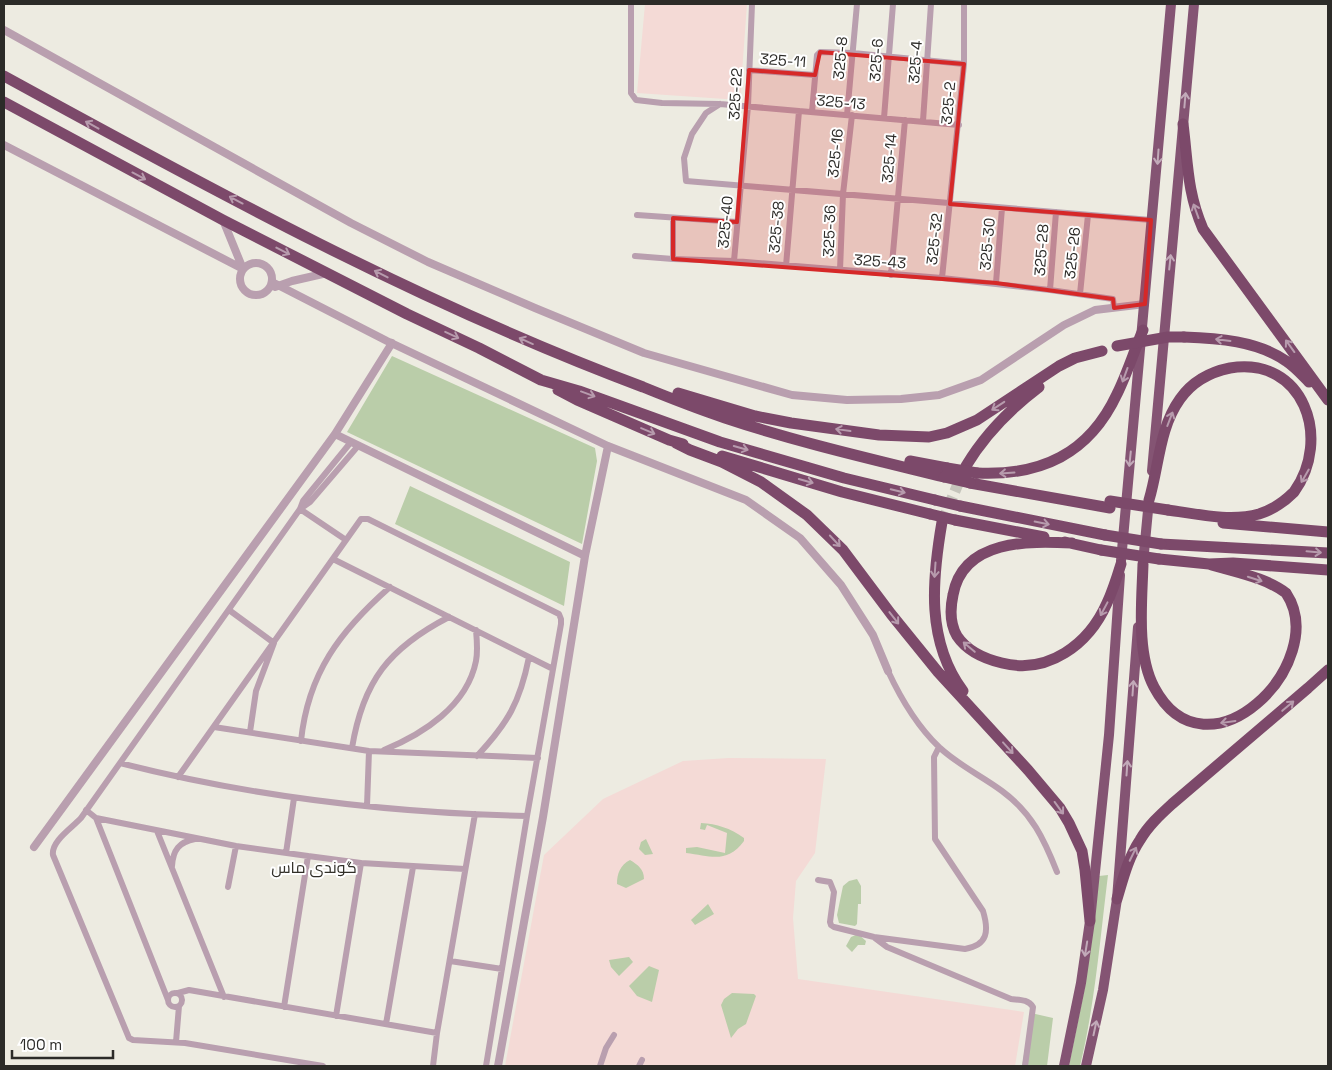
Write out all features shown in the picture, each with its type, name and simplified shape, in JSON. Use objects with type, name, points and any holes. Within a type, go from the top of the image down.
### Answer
[{"type":"highway","points":[[1064,1066],[1090,921],[1103,796],[1126,495],[1143,330],[1171,4]]},
{"type":"highway","points":[[1086,1066],[1103,990],[1117,899],[1142,564],[1194,4]]},
{"type":"highway","points":[[4,76],[260,213],[424,296],[571,360],[724,418],[780,435],[946,473],[970,483],[1044,497],[1328,532]]},
{"type":"highway","points":[[4,102],[223,220],[479,348],[577,400],[676,442],[842,492],[955,520],[1101,550],[1209,564],[1233,563],[1328,570]]},
{"type":"highway","points":[[1183,124],[1188,182],[1194,207],[1203,228],[1328,401]]},
{"type":"highway","points":[[946,473],[1012,473],[1052,462],[1066,454],[1099,424],[1118,394],[1143,330]]},
{"type":"highway","points":[[571,360],[729,409],[778,421],[879,435],[913,437],[938,436],[977,420],[1059,366],[1075,358],[1117,346],[1168,337],[1215,339],[1242,343],[1269,353],[1284,360],[1296,369],[1328,401]]},
{"type":"highway","points":[[966,466],[983,441],[1010,410],[1047,381],[1086,358],[1102,351]]},
{"type":"highway","points":[[1149,500],[1169,420],[1178,401],[1198,381],[1220,370],[1250,367],[1278,375],[1303,396],[1312,413],[1316,439],[1314,456],[1304,478],[1285,500],[1266,511],[1248,516],[1167,513]]},
{"type":"highway","points":[[541,380],[580,391],[720,442],[844,478],[960,506],[1105,535],[1161,544],[1328,553]]},
{"type":"highway","points":[[676,442],[762,482],[807,515],[826,531],[843,550],[938,672],[1028,770],[1060,808],[1082,851],[1086,870],[1090,921]]},
{"type":"highway","points":[[942,522],[936,557],[934,596],[939,641],[944,657],[957,684],[988,726]]},
{"type":"highway","points":[[1072,543],[1039,542],[1008,544],[983,554],[972,562],[961,573],[955,583],[951,608],[954,628],[958,637],[973,651],[1005,664],[1031,666],[1064,655],[1078,644],[1099,618],[1108,603],[1121,564]]},
{"type":"highway","points":[[1142,564],[1144,659],[1153,686],[1168,706],[1189,719],[1208,723],[1226,723],[1244,719],[1264,710],[1290,688]]},
{"type":"highway","points":[[1209,564],[1267,582],[1286,592],[1298,605],[1308,624]]},
{"type":"highway","points":[[1117,899],[1132,856],[1140,840],[1154,821],[1328,670]]},
{"type":"street","name":"325-13","points":[[630,4],[631,88],[636,100],[662,103],[748,106],[959,125]]},
{"type":"street","name":"325-22","points":[[740,186],[748,106],[752,4]]},
{"type":"street","name":"325-8","points":[[850,115],[856,4]]},
{"type":"street","name":"325-6","points":[[884,118],[892,4]]},
{"type":"street","name":"325-4","points":[[923,122],[931,4]]},
{"type":"street","name":"325-2","points":[[950,204],[964,64],[964,4]]},
{"type":"street","points":[[4,30],[351,223],[428,262],[644,353],[792,395],[847,400],[901,399],[939,395],[981,380],[1064,324],[1095,310],[1145,304]]},
{"type":"street","points":[[812,112],[814,75],[818,52],[853,53],[964,64]]},
{"type":"street","name":"325-11","points":[[749,70],[814,75]]},
{"type":"street","points":[[720,104],[706,114],[692,134],[684,158],[686,181],[1151,220]]},
{"type":"street","name":"325-38","points":[[786,266],[799,111]]},
{"type":"street","name":"325-16","points":[[843,194],[850,115]]},
{"type":"street","name":"325-14","points":[[891,275],[905,120]]},
{"type":"street","points":[[4,145],[243,269]]},
{"type":"street","name":"325-40","points":[[734,261],[740,186]]},
{"type":"street","name":"325-36","points":[[840,270],[843,194]]},
{"type":"street","name":"325-32","points":[[942,278],[950,204]]},
{"type":"street","name":"325-30","points":[[996,283],[1002,208]]},
{"type":"street","name":"325-28","points":[[1050,290],[1056,212]]},
{"type":"street","points":[[637,215],[737,222]]},
{"type":"street","name":"325-26","points":[[1080,294],[1088,215]]},
{"type":"street","points":[[673,218],[673,259]]},
{"type":"street","points":[[223,220],[243,269]]},
{"type":"street","name":"325-43","points":[[635,256],[734,261],[996,283],[1113,299],[1114,308]]},
{"type":"street","points":[[273,286],[272,274],[261,264],[251,264],[243,269],[239,280],[248,294],[260,295],[273,286],[328,273]]},
{"type":"street","points":[[273,286],[608,446],[746,500],[800,538],[840,585],[873,635],[888,672],[905,704],[917,721],[940,747],[1001,790],[1020,806],[1045,841],[1057,872]]},
{"type":"street","points":[[34,847],[334,434],[392,343]]},
{"type":"street","points":[[334,434],[585,556]]},
{"type":"street","points":[[322,1066],[176,1042],[133,1040],[127,1036],[53,855],[54,844],[75,825],[300,509],[310,502],[355,444]]},
{"type":"street","points":[[498,1066],[543,817],[585,556],[608,446]]},
{"type":"street","points":[[300,509],[346,540]]},
{"type":"street","points":[[178,778],[359,521],[368,519],[560,616],[562,622],[527,816],[486,1066]]},
{"type":"street","points":[[333,559],[553,669]]},
{"type":"street","points":[[301,741],[306,712],[324,663],[349,626],[390,587]]},
{"type":"street","points":[[229,610],[274,643]]},
{"type":"street","points":[[352,748],[359,713],[373,682],[382,668],[410,640],[426,628],[449,617]]},
{"type":"street","points":[[381,751],[397,745],[420,731],[447,711],[456,701],[466,688],[476,662],[476,630]]},
{"type":"street","points":[[250,732],[256,690],[274,643]]},
{"type":"street","points":[[477,756],[500,730],[510,715],[521,692],[529,657]]},
{"type":"street","points":[[214,726],[301,741],[369,750],[538,758]]},
{"type":"street","points":[[818,880],[830,882],[834,892],[831,925],[834,928],[874,937],[965,949],[975,947],[982,941],[986,932],[983,911],[935,839],[934,757],[940,747]]},
{"type":"street","points":[[367,806],[369,750]]},
{"type":"street","points":[[120,763],[178,778],[294,798],[367,806],[527,816]]},
{"type":"street","points":[[286,853],[294,798]]},
{"type":"street","points":[[86,810],[96,818],[236,846],[361,863],[465,869]]},
{"type":"street","points":[[433,1066],[475,814]]},
{"type":"street","points":[[96,818],[168,1000],[172,1006],[179,1006]]},
{"type":"street","points":[[157,831],[224,997]]},
{"type":"street","points":[[172,867],[173,853],[177,847],[184,842],[199,838]]},
{"type":"street","points":[[228,887],[236,846]]},
{"type":"street","points":[[284,1007],[308,856]]},
{"type":"street","points":[[336,1016],[361,863]]},
{"type":"street","points":[[386,1024],[413,867]]},
{"type":"street","points":[[874,937],[887,947],[1011,999],[1027,1001],[1031,1004],[1033,1007],[1025,1066]]},
{"type":"street","points":[[450,961],[502,969]]},
{"type":"street","points":[[168,1000],[171,994],[189,990],[437,1033]]},
{"type":"street","points":[[176,1042],[179,1006],[182,1001],[182,996],[178,993]]},
{"type":"street","points":[[600,1066],[606,1048],[614,1035]]},
{"type":"street","points":[[639,1066],[642,1060]]},
{"type":"highlighted area","points":[[820,52],[964,64],[950,204],[1151,220],[1145,304],[1114,308],[1113,299],[996,283],[673,259],[673,218],[737,222],[749,70],[815,75]]},
{"type":"shaded area","points":[[645,4],[747,4],[740,100],[637,93]]},
{"type":"shaded area","points":[[729,758],[826,759],[815,853],[796,881],[793,918],[798,979],[1024,1012],[1015,1066],[505,1066],[544,855],[603,799],[683,761]]},
{"type":"green space","points":[[392,356],[595,448],[597,461],[582,544],[347,432]]},
{"type":"green space","points":[[410,486],[570,562],[564,606],[395,524]]},
{"type":"green space","points":[[701,823],[728,829],[744,838],[744,841],[738,848],[725,856],[711,857],[686,853],[686,848],[697,847],[725,853],[727,833],[707,825],[705,830],[700,829]]},
{"type":"green space","points":[[646,839],[653,854],[645,855],[639,849],[641,842]]},
{"type":"green space","points":[[630,860],[640,868],[644,879],[626,888],[617,884],[618,877],[621,867]]},
{"type":"green space","points":[[1108,875],[1090,1019],[1080,1066],[1069,1066],[1085,986],[1099,876]]},
{"type":"green space","points":[[857,879],[861,886],[861,904],[858,904],[857,924],[855,926],[839,923],[837,915],[843,886],[849,881]]},
{"type":"green space","points":[[708,904],[714,914],[695,925],[691,920]]},
{"type":"green space","points":[[858,934],[866,941],[865,945],[858,945],[852,952],[846,946],[851,937]]},
{"type":"green space","points":[[629,957],[633,962],[619,976],[611,967],[609,960]]},
{"type":"green space","points":[[649,966],[659,970],[652,1002],[637,996],[629,986]]},
{"type":"green space","points":[[732,993],[754,994],[756,996],[746,1024],[738,1029],[731,1038],[721,1005],[724,999]]},
{"type":"green space","points":[[1031,1013],[1053,1018],[1047,1066],[1022,1066]]},
{"type":"tunnel","points":[[942,522],[963,472]]},
{"type":"district","name":"گوندی ماس","points":[[314,867]]}]
